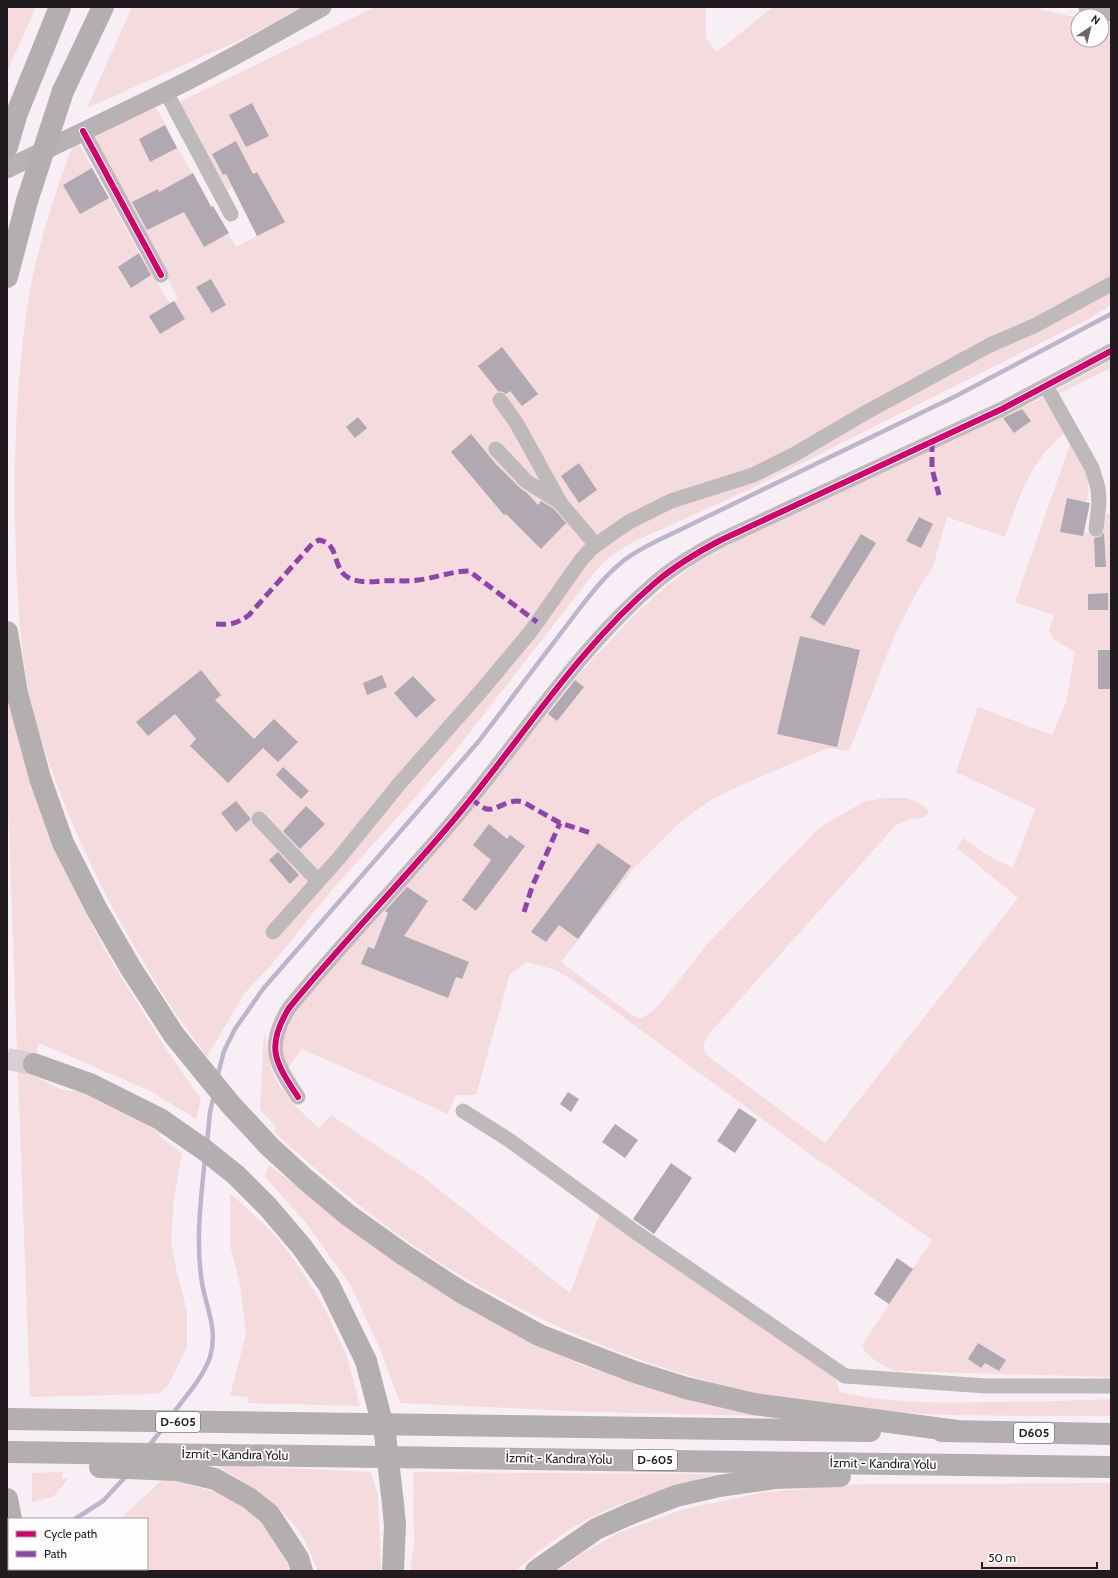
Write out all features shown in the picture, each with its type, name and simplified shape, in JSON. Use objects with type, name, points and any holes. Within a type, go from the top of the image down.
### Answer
[{"type":"highway","points":[[7,147],[17,113],[60,7]]},
{"type":"highway","points":[[7,277],[27,201],[63,91],[103,7]]},
{"type":"highway","points":[[7,632],[17,693],[40,778],[63,843],[100,915],[130,967],[174,1035],[231,1105],[270,1146],[305,1179],[348,1215],[404,1255],[461,1292],[539,1335],[635,1372],[686,1388],[754,1404],[957,1431]]},
{"type":"highway","points":[[34,1064],[90,1084],[160,1119],[206,1151],[236,1175],[268,1207],[302,1247],[329,1285],[366,1361],[385,1434],[395,1525],[393,1571]]},
{"type":"highway","name":"D-605","points":[[7,1419],[740,1430],[957,1431]]},
{"type":"highway","name":"D605","points":[[957,1431],[1111,1434]]},
{"type":"highway","name":"İzmit - Kandıra Yolu","points":[[10,1452],[69,1459],[199,1453],[1111,1467]]},
{"type":"highway","points":[[69,1459],[177,1470],[215,1479],[249,1498],[269,1514],[298,1558],[302,1571]]},
{"type":"highway","points":[[536,1571],[596,1529],[676,1496],[719,1486],[775,1478],[839,1476],[961,1464]]},
{"type":"highway","points":[[7,1499],[11,1518]]},
{"type":"main road","points":[[7,169],[166,92],[239,54],[322,7]]},
{"type":"main road","points":[[1088,7],[1111,12]]},
{"type":"street","points":[[166,92],[231,214]]},
{"type":"street","points":[[83,131],[161,275]]},
{"type":"street","points":[[273,932],[486,685],[531,631],[581,560],[596,545],[629,522],[671,501],[753,475],[795,454],[863,414],[984,348],[1036,325],[1111,284]]},
{"type":"street","points":[[298,1097],[281,1072],[276,1057],[274,1044],[281,1020],[288,1008],[453,821],[591,647],[626,610],[657,581],[692,556],[721,540],[1002,409],[1111,351]]},
{"type":"street","points":[[1046,386],[1092,468],[1105,505],[1096,529]]},
{"type":"street","points":[[500,400],[517,424],[561,504],[596,545]]},
{"type":"street","points":[[496,449],[526,481],[561,504]]},
{"type":"street","points":[[259,819],[318,881]]},
{"type":"street","points":[[463,1111],[509,1140],[634,1231],[845,1376],[986,1386],[1111,1386]]},
{"type":"shaded area","points":[[7,7],[36,7],[7,72]]},
{"type":"shaded area","points":[[132,7],[302,7],[245,38],[87,108]]},
{"type":"shaded area","points":[[375,7],[706,7],[706,38],[717,52],[773,7],[1031,7],[1070,16],[1070,48],[1110,48],[1111,26],[1111,305],[1089,319],[742,493],[633,542],[612,555],[598,568],[460,745],[332,890],[272,964],[244,994],[207,1057],[177,1016],[123,927],[79,838],[54,777],[34,714],[26,676],[19,618],[16,560],[16,425],[25,323],[30,290],[43,236],[72,147],[79,144],[139,253],[170,303],[178,299],[93,138],[156,107],[236,247],[257,236],[232,186],[227,191],[179,102]]},
{"type":"shaded area","points":[[1111,360],[1111,368],[1058,394],[1059,389]]},
{"type":"shaded area","points":[[1044,397],[1065,432],[1044,454],[1032,471],[1019,499],[1005,537],[947,517],[933,567],[918,590],[896,632],[849,751],[829,748],[766,774],[712,799],[679,823],[635,867],[561,962],[632,1015],[639,1018],[645,1016],[654,1010],[673,988],[707,944],[819,828],[863,802],[884,798],[906,798],[917,802],[926,808],[929,813],[925,817],[911,819],[896,825],[708,1035],[704,1043],[705,1051],[713,1060],[825,1143],[1018,898],[957,848],[963,838],[987,855],[1013,868],[1035,809],[956,772],[978,707],[1052,735],[1066,702],[1075,652],[1053,639],[1049,630],[1054,615],[1015,602],[1071,441],[1085,470],[1088,493],[1087,502],[1067,498],[1061,532],[1083,536],[1084,532],[1104,534],[1104,521],[1106,514],[1111,514],[1111,650],[1098,650],[1098,689],[1111,689],[1111,1377],[895,1371],[876,1361],[862,1347],[865,1340],[932,1240],[814,1157],[578,984],[556,970],[527,962],[510,974],[476,1095],[456,1095],[448,1114],[302,1049],[287,1069],[281,1054],[282,1041],[290,1018],[296,1008],[436,853],[578,675],[635,614],[670,583],[698,562],[736,541]],"holes":[[[1094,545],[1105,545],[1106,567],[1095,567]],[[1088,594],[1108,594],[1108,609],[1089,610]]]},
{"type":"shaded area","points":[[7,697],[48,836],[80,903],[113,964],[161,1041],[201,1100],[196,1119],[150,1091],[39,1043],[32,1075],[60,1089],[80,1092],[125,1112],[161,1133],[159,1136],[182,1153],[174,1198],[171,1242],[187,1311],[187,1347],[169,1384],[158,1394],[30,1397],[7,781]]},
{"type":"shaded area","points":[[264,1030],[270,1064],[278,1083],[297,1107],[319,1128],[331,1115],[423,1177],[570,1293],[599,1215],[836,1378],[840,1392],[857,1396],[929,1402],[1031,1402],[1111,1399],[1111,1416],[916,1414],[800,1402],[747,1391],[694,1377],[642,1360],[590,1340],[539,1317],[489,1292],[442,1264],[397,1234],[334,1185],[274,1132],[276,1127],[260,1109]]},
{"type":"shaded area","points":[[269,1165],[397,1263],[468,1309],[524,1338],[582,1365],[624,1379],[668,1393],[760,1416],[595,1412],[400,1403],[380,1349],[351,1286],[306,1223],[265,1177]]},
{"type":"shaded area","points":[[230,1193],[271,1231],[296,1262],[325,1309],[347,1356],[360,1406],[248,1403],[249,1397],[230,1396],[246,1334],[240,1285],[230,1245]]},
{"type":"shaded area","points":[[214,1465],[371,1472],[378,1495],[381,1571],[318,1571],[301,1534],[280,1509],[260,1492]]},
{"type":"shaded area","points":[[62,1472],[62,1479],[69,1478],[53,1497],[32,1502],[32,1473]]},
{"type":"shaded area","points":[[413,1472],[715,1474],[619,1505],[605,1511],[564,1533],[539,1551],[516,1571],[410,1571],[414,1543]]},
{"type":"shaded area","points":[[164,1478],[225,1495],[258,1518],[276,1540],[290,1571],[34,1571],[148,1570],[148,1518],[121,1518]]},
{"type":"shaded area","points":[[1111,1483],[1111,1571],[557,1571],[581,1554],[618,1533],[681,1510],[764,1492],[868,1484]]},
{"type":"building","points":[[252,103],[269,136],[246,147],[229,115]]},
{"type":"building","points":[[165,125],[177,148],[150,162],[139,139]]},
{"type":"building","points":[[236,141],[253,174],[257,172],[285,222],[257,236],[226,174],[223,175],[212,154]]},
{"type":"building","points":[[92,168],[109,198],[80,214],[63,185]]},
{"type":"building","points":[[193,173],[211,207],[213,206],[229,233],[204,247],[184,212],[147,230],[132,202],[158,189],[159,192]]},
{"type":"building","points":[[139,253],[151,275],[131,288],[118,267]]},
{"type":"building","points":[[211,279],[226,305],[212,313],[196,287]]},
{"type":"building","points":[[174,301],[185,319],[160,334],[149,316]]},
{"type":"building","points":[[502,347],[538,394],[522,406],[510,391],[506,394],[498,391],[478,366]]},
{"type":"building","points":[[1022,409],[1031,421],[1014,433],[1003,418]]},
{"type":"building","points":[[358,417],[367,428],[355,438],[346,427]]},
{"type":"building","points":[[471,434],[495,463],[538,505],[541,501],[554,509],[566,523],[541,549],[506,514],[504,515],[451,452]]},
{"type":"building","points":[[579,463],[597,490],[579,503],[561,476]]},
{"type":"building","points":[[1067,498],[1090,503],[1083,536],[1060,532]]},
{"type":"building","points":[[919,517],[933,524],[921,548],[906,541]]},
{"type":"building","points":[[1104,532],[1106,567],[1095,567],[1094,538],[1100,537]]},
{"type":"building","points":[[861,534],[876,543],[824,626],[810,617]]},
{"type":"building","points":[[1108,593],[1108,610],[1088,610],[1088,594]]},
{"type":"building","points":[[800,636],[860,650],[837,747],[777,734]]},
{"type":"building","points":[[1098,650],[1111,650],[1111,689],[1098,689]]},
{"type":"building","points":[[201,670],[221,695],[215,700],[254,739],[274,719],[298,742],[278,762],[263,748],[228,783],[190,746],[196,739],[175,714],[148,736],[136,722]]},
{"type":"building","points":[[382,675],[387,687],[367,695],[363,683]]},
{"type":"building","points":[[413,676],[436,700],[416,718],[394,693]]},
{"type":"building","points":[[575,680],[584,687],[557,721],[548,714]]},
{"type":"building","points":[[283,767],[309,791],[301,799],[276,775]]},
{"type":"building","points":[[236,801],[250,820],[236,832],[221,813]]},
{"type":"building","points":[[306,806],[325,824],[300,849],[283,831]]},
{"type":"building","points":[[489,824],[507,839],[510,835],[525,846],[476,911],[462,900],[491,860],[473,845]]},
{"type":"building","points":[[598,843],[631,866],[578,939],[559,925],[546,942],[531,932]]},
{"type":"building","points":[[278,852],[299,875],[290,884],[269,860]]},
{"type":"building","points":[[407,887],[428,901],[404,936],[469,962],[462,979],[456,977],[448,998],[361,964],[368,947],[374,949],[388,913],[385,911]]},
{"type":"building","points":[[568,1092],[579,1099],[571,1112],[560,1104]]},
{"type":"building","points":[[739,1108],[757,1120],[735,1153],[717,1141]]},
{"type":"building","points":[[615,1124],[638,1140],[625,1158],[602,1142]]},
{"type":"building","points":[[671,1163],[692,1178],[654,1234],[633,1219]]},
{"type":"building","points":[[897,1258],[913,1269],[889,1304],[874,1294]]},
{"type":"building","points":[[978,1343],[1006,1360],[999,1371],[985,1363],[981,1368],[968,1359]]},
{"type":"waterway","points":[[217,1078],[224,1051],[235,1029],[263,989],[479,741],[583,604],[601,582],[627,558],[652,543],[956,396],[1111,314]]},
{"type":"waterway","points":[[207,1143],[210,1112],[214,1095]]},
{"type":"waterway","points":[[172,1415],[203,1372],[210,1357],[212,1346],[212,1325],[201,1276],[199,1246],[205,1158]]},
{"type":"waterway","points":[[148,1447],[163,1428]]},
{"type":"waterway","points":[[77,1518],[103,1501],[128,1474]]},
{"type":"tunnel","points":[[7,1059],[34,1064]]},
{"type":"marked path","points":[[932,442],[932,469],[939,495]]},
{"type":"marked path","points":[[216,624],[233,623],[249,615],[312,544],[319,540],[326,542],[330,546],[343,574],[353,580],[365,582],[414,581],[456,572],[469,571],[537,622]]},
{"type":"marked path","points":[[471,798],[480,806],[488,809],[492,809],[507,803],[517,801],[523,802],[560,823],[591,833]]},
{"type":"marked path","points":[[524,912],[532,887],[560,823]]},
{"type":"cycle path","points":[[83,131],[161,275]]},
{"type":"cycle path","points":[[298,1097],[284,1074],[276,1054],[275,1044],[277,1033],[289,1008],[452,822],[574,667],[627,609],[656,582],[687,559],[721,540],[1002,409],[1111,351]]}]
